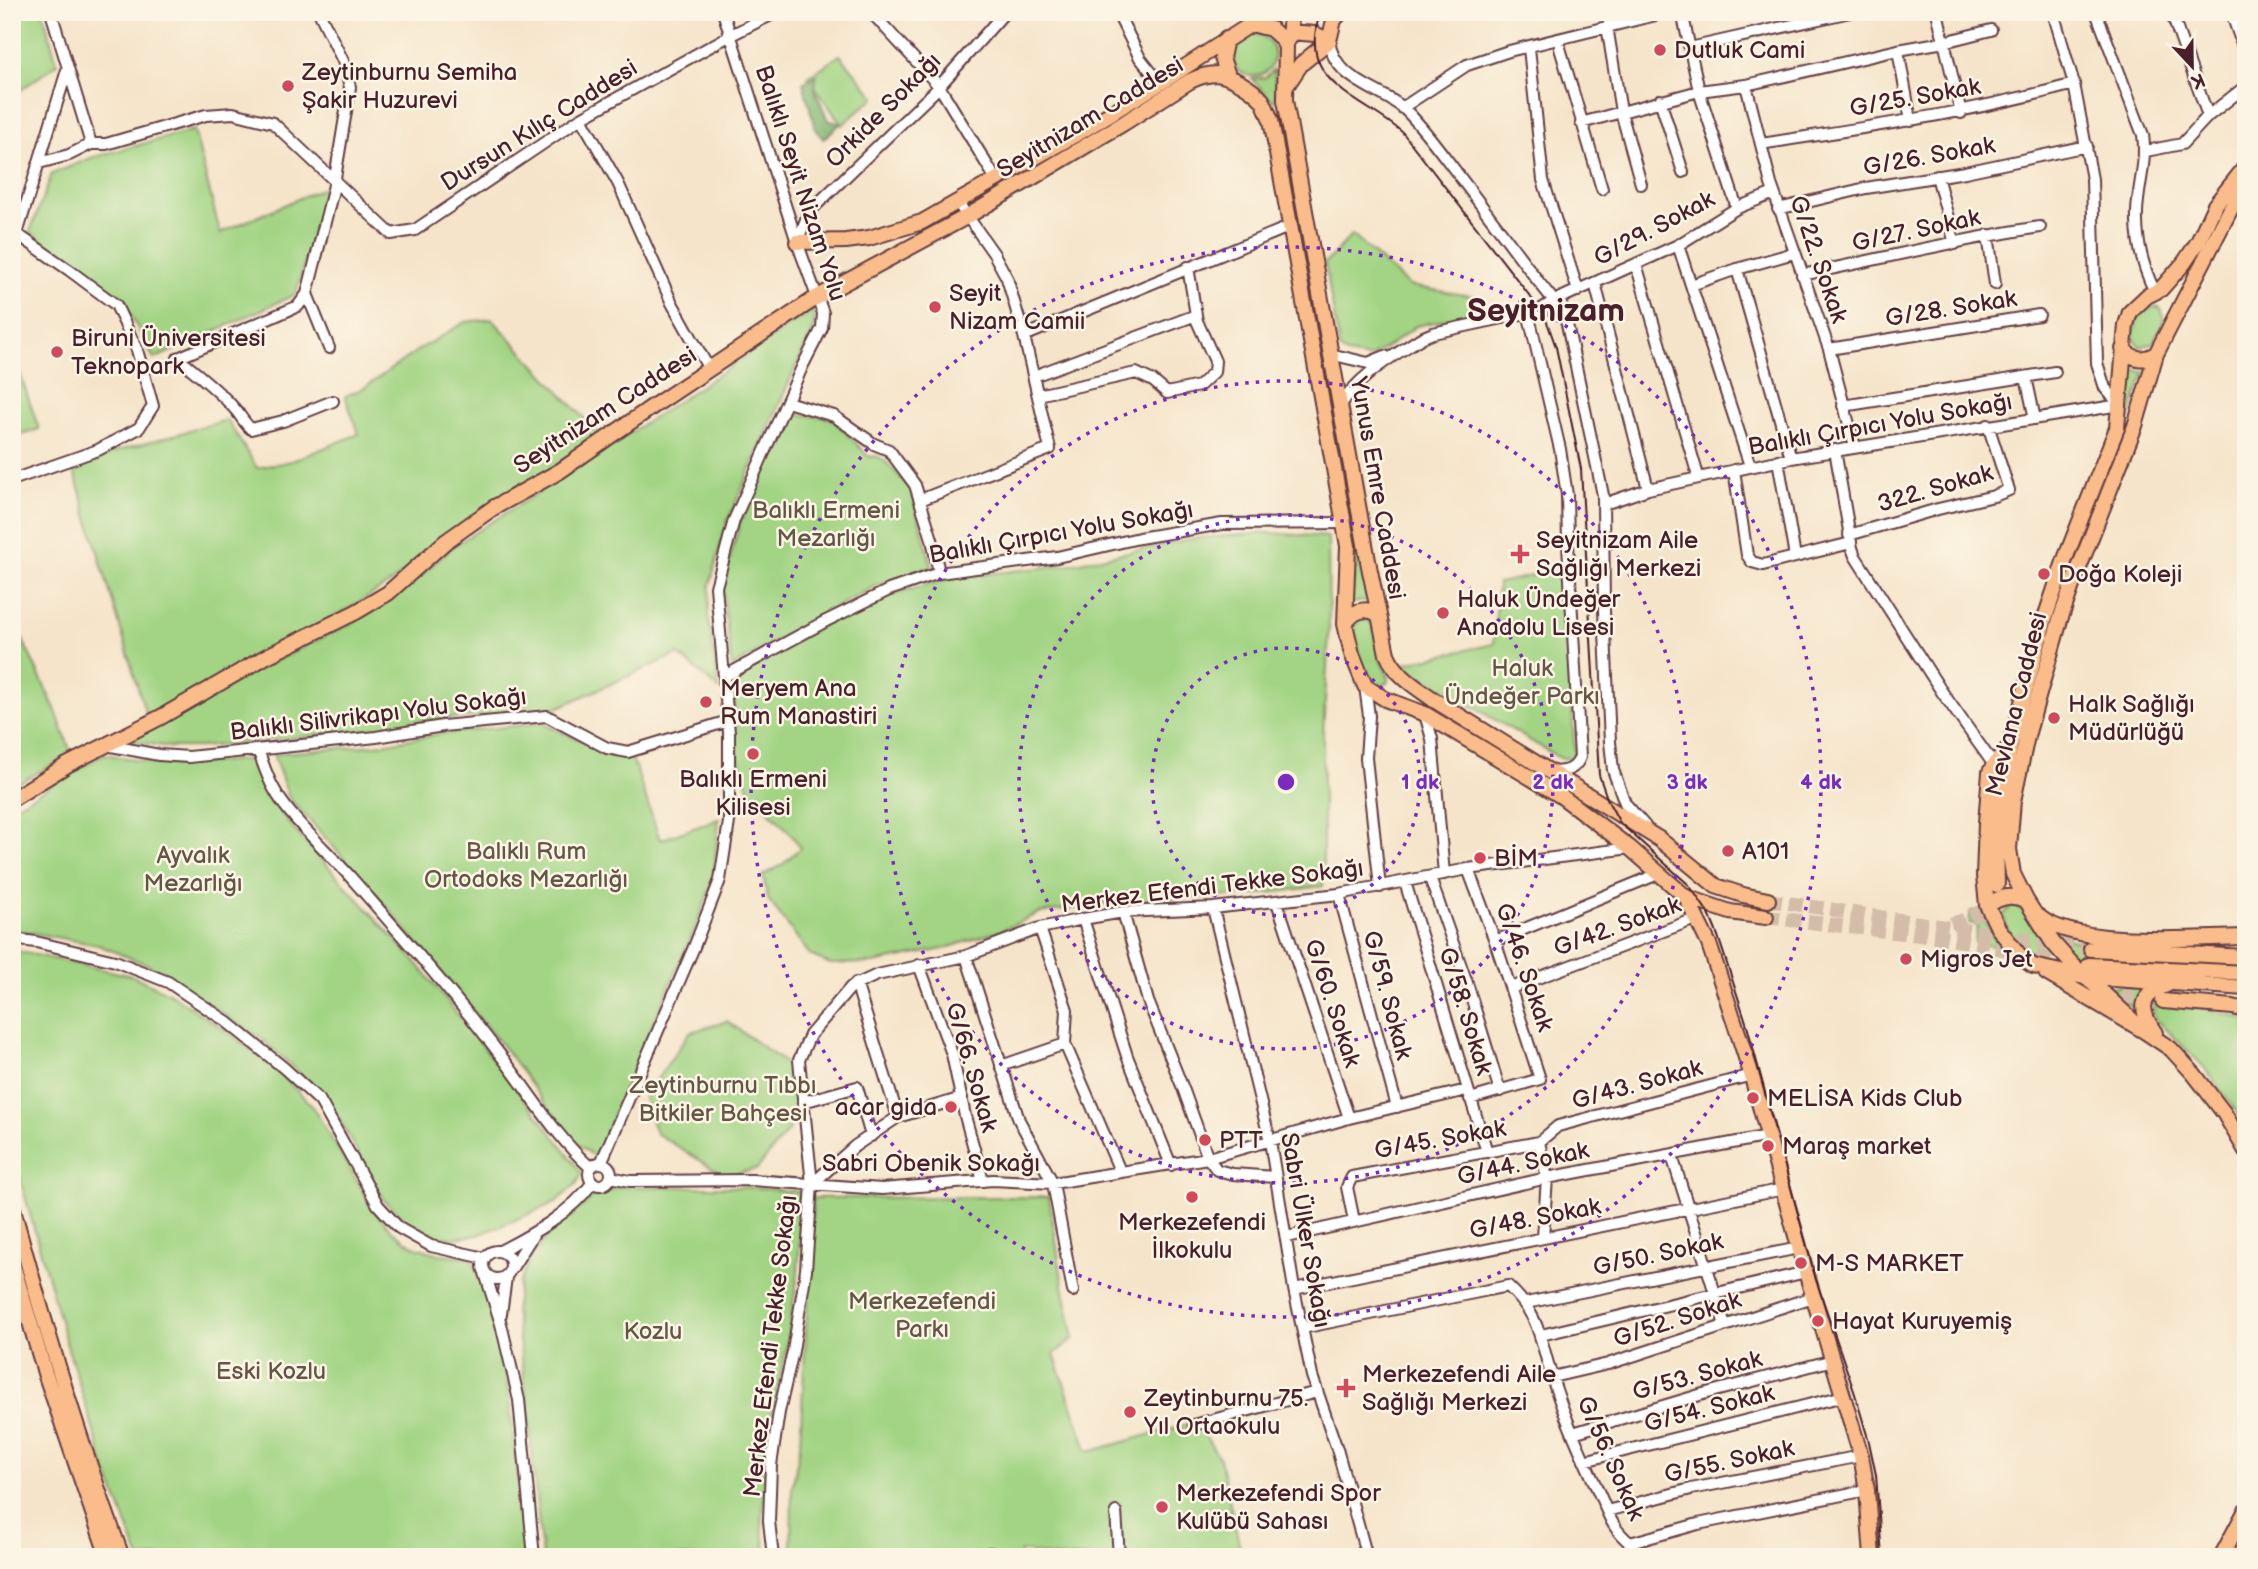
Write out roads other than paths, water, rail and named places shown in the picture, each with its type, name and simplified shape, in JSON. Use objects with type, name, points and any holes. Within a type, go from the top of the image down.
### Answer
[{"type":"main road","name":"Seyitnizam Caddesi","points":[[797,242],[869,238],[922,222],[997,181],[1160,83],[1270,12]]},
{"type":"main road","name":"Yunus Emre Caddesi","points":[[1291,12],[1284,90],[1330,354],[1387,654],[1398,673],[1434,700],[1659,839],[1716,886],[1768,900]]},
{"type":"main road","points":[[1284,90],[1301,64],[1329,41],[1334,20],[1342,12]]},
{"type":"main road","points":[[1251,24],[1271,29],[1286,47]]},
{"type":"main road","points":[[1290,32],[1315,34],[1329,41]]},
{"type":"main road","points":[[1226,39],[1222,58],[1229,78]]},
{"type":"main road","name":"Seyitnizam Caddesi","points":[[12,799],[67,765],[388,593],[445,542],[493,508],[560,471],[816,298],[968,216],[1190,81],[1218,74],[1229,78]]},
{"type":"main road","name":"Yunus Emre Caddesi","points":[[1229,78],[1257,95],[1271,120],[1348,545],[1345,624],[1352,654],[1365,686]]},
{"type":"main road","name":"Mevlana Caddesi","points":[[1997,885],[1996,838],[2010,746],[2045,618],[2065,559],[2117,428],[2123,349],[2130,312],[2147,296],[2158,291],[2184,263],[2223,193],[2246,166]]},
{"type":"main road","name":"Mevlana Caddesi","points":[[2144,1031],[2087,971],[2053,943],[2026,901],[2013,874],[2009,849],[2013,801],[2020,765],[2064,608],[2135,426],[2156,354],[2241,189],[2246,185]]},
{"type":"main road","points":[[2158,291],[2170,298],[2175,315]]},
{"type":"main road","points":[[2123,349],[2133,358],[2140,360],[2156,354]]},
{"type":"main road","points":[[1345,624],[1350,616],[1362,610],[1374,611],[1379,615]]},
{"type":"main road","points":[[1385,699],[1395,689],[1398,673]]},
{"type":"main road","points":[[1365,686],[1385,699],[1425,714],[1561,796],[1630,848],[1686,897],[1730,912],[1766,918]]},
{"type":"main road","points":[[2010,746],[1990,772],[1984,876],[1987,905],[2006,896],[2015,896],[2026,901]]},
{"type":"main road","points":[[1686,897],[1713,955],[1752,1075],[1799,1248],[1861,1456],[1867,1490],[1872,1557]]},
{"type":"main road","name":"Mevlana Caddesi","points":[[1987,905],[1998,928],[2015,951],[2033,966],[2162,1042],[2184,1062],[2224,1113],[2246,1151]]},
{"type":"main road","points":[[2035,913],[2056,928],[2094,935],[2147,938],[2246,937]]},
{"type":"main road","points":[[2033,966],[2048,959],[2053,943]]},
{"type":"main road","points":[[2091,949],[2246,957]]},
{"type":"main road","points":[[2033,966],[2172,984],[2246,990]]},
{"type":"main road","points":[[2087,971],[2246,974]]},
{"type":"main road","points":[[2162,1042],[2145,1016],[2144,1003],[2151,993],[2172,984]]},
{"type":"main road","points":[[2163,1001],[2246,1010]]},
{"type":"main road","points":[[12,1205],[58,1368],[122,1557]]},
{"type":"main road","points":[[12,1262],[45,1373],[108,1557]]},
{"type":"main road","points":[[2221,1557],[2246,1510]]},
{"type":"street","points":[[51,12],[91,144]]},
{"type":"street","points":[[319,12],[343,61],[350,87],[334,181],[307,294],[298,306],[177,358],[216,390],[251,429],[283,421],[334,401]]},
{"type":"street","name":"Balıklı Seyit Nizam Yolu","points":[[596,1165],[694,947],[720,880],[729,822],[728,721],[716,587],[734,520],[822,328],[823,313],[797,242],[723,12]]},
{"type":"street","name":"Dursun Kılıç Caddesi","points":[[334,181],[391,234],[415,230],[581,118],[778,12]]},
{"type":"street","points":[[871,12],[939,86],[997,181]]},
{"type":"street","name":"Orkide Sokağı","points":[[797,242],[809,212],[939,86],[1005,12]]},
{"type":"street","points":[[1117,12],[1140,58],[1160,83]]},
{"type":"street","points":[[1402,107],[1467,65],[1508,51],[1668,12]]},
{"type":"street","points":[[1682,12],[1699,91],[1737,208]]},
{"type":"street","points":[[1690,48],[1850,12]]},
{"type":"street","points":[[1937,12],[1961,113]]},
{"type":"street","points":[[2053,12],[2074,84],[2092,180],[2097,363],[2105,388],[2120,405]]},
{"type":"street","points":[[2096,12],[2143,135],[2146,151],[2137,212],[2140,249],[2147,276],[2158,291]]},
{"type":"street","points":[[2171,12],[2208,116]]},
{"type":"street","points":[[2231,12],[2246,55]]},
{"type":"street","points":[[1607,26],[1621,112],[1641,184]]},
{"type":"street","points":[[1581,123],[1699,91],[1746,85],[1898,50],[1944,43],[1991,30]]},
{"type":"street","points":[[1329,41],[1335,57],[1357,81],[1402,107],[1442,153],[1554,301]]},
{"type":"street","points":[[1529,48],[1543,180],[1578,291]]},
{"type":"street","points":[[1560,48],[1602,190]]},
{"type":"street","points":[[1898,50],[1911,121]]},
{"type":"street","points":[[15,235],[67,70]]},
{"type":"street","name":"G/25. Sokak","points":[[1761,144],[1961,113],[2074,84]]},
{"type":"street","name":"G/22. Sokak","points":[[1746,85],[1774,193],[1829,349],[1855,447]]},
{"type":"street","points":[[2146,151],[2182,144],[2208,116],[2246,86]]},
{"type":"street","points":[[1660,100],[1683,172]]},
{"type":"street","points":[[39,163],[69,155],[91,144],[106,144],[206,115],[233,113],[273,122],[334,181]]},
{"type":"street","points":[[581,118],[618,183],[672,303],[709,369]]},
{"type":"street","name":"G/26. Sokak","points":[[1779,209],[1866,188],[2087,146]]},
{"type":"street","points":[[1937,176],[1955,244]]},
{"type":"street","name":"G/29. Sokak","points":[[1554,301],[1678,245],[1737,208],[1774,193]]},
{"type":"street","points":[[920,500],[1050,449],[1024,336],[1007,278],[958,203]]},
{"type":"street","points":[[12,222],[15,235],[69,270],[116,306],[137,350],[153,406],[139,428],[98,450],[12,480]]},
{"type":"street","points":[[1024,336],[1292,226]]},
{"type":"street","name":"G/27. Sokak","points":[[1802,275],[1988,235],[2040,227]]},
{"type":"street","points":[[1988,235],[1995,284]]},
{"type":"street","points":[[1678,245],[1750,466]]},
{"type":"street","points":[[1691,285],[1794,253]]},
{"type":"street","points":[[1636,264],[1698,477]]},
{"type":"street","points":[[1038,395],[1136,373],[1153,381],[1167,393],[1199,386],[1214,372],[1215,361],[1196,315],[1188,267]]},
{"type":"street","points":[[1737,269],[1791,458]]},
{"type":"street","points":[[1595,283],[1648,489]]},
{"type":"street","points":[[307,294],[329,348]]},
{"type":"street","points":[[1340,407],[1356,385],[1421,338],[1540,310],[1554,301]]},
{"type":"street","points":[[1330,354],[1368,363],[1388,354],[1414,334],[1424,330],[1541,302],[1554,301],[1561,304],[1604,500],[1604,610],[1613,770],[1625,803],[1659,839]]},
{"type":"street","points":[[1528,312],[1560,449],[1567,495],[1580,757],[1572,769],[1553,772]]},
{"type":"street","points":[[1034,376],[1196,315]]},
{"type":"street","name":"G/28. Sokak","points":[[1829,349],[2039,315]]},
{"type":"street","points":[[1843,406],[2055,372]]},
{"type":"street","points":[[2026,377],[2035,419]]},
{"type":"street","points":[[788,402],[834,416],[874,444],[889,450],[915,485],[932,539],[939,573]]},
{"type":"street","name":"Balıklı Çırpıcı Yolu Sokağı","points":[[1604,500],[1641,488],[1648,489],[1778,460],[2120,405]]},
{"type":"street","name":"322. Sokak","points":[[1850,539],[1938,509],[2009,490],[1988,425]]},
{"type":"street","points":[[1835,450],[1855,556],[1994,765]]},
{"type":"street","points":[[1778,460],[1795,557]]},
{"type":"street","points":[[1734,470],[1747,555],[1752,562],[1763,565],[1850,539]]},
{"type":"street","name":"Balıklı Çırpıcı Yolu Sokağı","points":[[725,676],[889,590],[939,573],[1057,558],[1139,538],[1222,524],[1344,523]]},
{"type":"street","points":[[1365,686],[1369,716],[1366,758],[1380,887]]},
{"type":"street","points":[[1369,716],[1385,699]]},
{"type":"street","points":[[1425,714],[1432,739],[1444,874]]},
{"type":"street","name":"Balıklı Silivrikapı Yolu Sokağı","points":[[106,745],[159,755],[189,757],[547,716],[607,748],[628,752],[728,721]]},
{"type":"street","points":[[258,750],[274,791],[385,916],[498,1052],[574,1151],[596,1165],[608,1165],[611,1177],[603,1185],[593,1182],[589,1175],[596,1165]]},
{"type":"street","name":"Merkez Efendi Tekke Sokağı","points":[[773,1557],[769,1521],[771,1465],[806,1270],[812,1184],[799,1060],[810,1035],[851,987],[877,975],[966,956],[1040,928],[1083,919],[1123,912],[1278,902],[1380,887],[1468,869],[1630,848]]},
{"type":"street","name":"G/46. Sokak","points":[[1468,869],[1496,941],[1540,1079]]},
{"type":"street","points":[[1496,941],[1658,874]]},
{"type":"street","points":[[1430,878],[1467,983],[1500,1091]]},
{"type":"street","name":"G/58. Sokak","points":[[1405,882],[1488,1152]]},
{"type":"street","name":"G/59. Sokak","points":[[1339,894],[1397,1107]]},
{"type":"street","name":"G/60. Sokak","points":[[1278,902],[1349,1118]]},
{"type":"street","name":"Sabri Ülker Sokağı","points":[[1213,908],[1270,1142],[1301,1328],[1317,1392],[1337,1449],[1367,1557]]},
{"type":"street","points":[[1123,912],[1148,1001],[1208,1158],[1217,1170],[1275,1177]]},
{"type":"street","name":"G/42. Sokak","points":[[1511,988],[1698,918]]},
{"type":"street","points":[[1083,919],[1127,1056],[1171,1165]]},
{"type":"street","points":[[1040,928],[1067,1010],[1065,1044],[1120,1171]]},
{"type":"street","points":[[12,939],[115,961],[168,982],[226,1021],[320,1101],[378,1205],[399,1228],[431,1246],[485,1258]]},
{"type":"street","points":[[966,956],[1019,1120],[1053,1183],[1073,1291]]},
{"type":"street","name":"G/66. Sokak","points":[[919,965],[952,1054],[982,1181]]},
{"type":"street","points":[[856,984],[898,1117]]},
{"type":"street","points":[[1001,1066],[1065,1044]]},
{"type":"street","name":"G/43. Sokak","points":[[1539,1142],[1558,1126],[1752,1075]]},
{"type":"street","name":"Sabri Obenik Sokağı","points":[[611,1177],[630,1181],[752,1180],[882,1189],[982,1181],[1053,1183],[1208,1158],[1349,1118],[1469,1094],[1500,1091],[1540,1079]]},
{"type":"street","points":[[803,1102],[857,1087],[871,1136]]},
{"type":"street","points":[[812,1184],[855,1146],[898,1117],[962,1098]]},
{"type":"street","name":"G/44. Sokak","points":[[1287,1237],[1547,1178],[1769,1136]]},
{"type":"street","points":[[1539,1142],[1547,1178],[1543,1237]]},
{"type":"street","name":"G/45. Sokak","points":[[1354,1221],[1347,1187],[1352,1177],[1539,1142]]},
{"type":"street","points":[[1672,1156],[1725,1325]]},
{"type":"street","points":[[534,1557],[519,1400],[501,1324],[483,1265],[485,1258],[492,1252],[500,1251],[534,1233],[577,1199],[593,1182]]},
{"type":"street","name":"G/48. Sokak","points":[[1294,1289],[1784,1189]]},
{"type":"street","points":[[485,1273],[496,1280],[509,1273],[534,1233]]},
{"type":"street","name":"G/50. Sokak","points":[[1526,1303],[1799,1248]]},
{"type":"street","points":[[500,1251],[511,1259],[501,1324]]},
{"type":"street","points":[[1541,1335],[1806,1272]]},
{"type":"street","points":[[1301,1328],[1508,1286],[1526,1303]]},
{"type":"street","name":"G/52. Sokak","points":[[1552,1377],[1608,1364],[1814,1297]]},
{"type":"street","name":"G/56. Sokak","points":[[1526,1303],[1541,1335],[1552,1377],[1584,1461],[1618,1534],[1630,1543],[1698,1524],[1867,1490]]},
{"type":"street","name":"G/53. Sokak","points":[[1573,1433],[1703,1394],[1833,1360]]},
{"type":"street","points":[[1194,1425],[1317,1392]]},
{"type":"street","name":"G/54. Sokak","points":[[1584,1461],[1844,1396]]},
{"type":"street","name":"G/55. Sokak","points":[[1607,1511],[1690,1489],[1861,1456]]},
{"type":"street","points":[[1115,1512],[1119,1557]]},
{"type":"street","points":[[989,1553],[1013,1557]]},
{"type":"tunnel","points":[[1951,924],[1967,919],[1986,907],[1997,885]]},
{"type":"tunnel","points":[[1768,900],[2091,949]]},
{"type":"tunnel","points":[[1766,917],[1945,938],[2076,963]]},
{"type":"tunnel","points":[[2060,979],[2122,996],[2157,1000]]},
{"type":"tram line","points":[[1321,12],[1315,36],[1317,56],[1324,72],[1337,86],[1403,133],[1536,304],[1547,322],[1556,347],[1581,469],[1599,775],[1608,801],[1620,823],[1689,885],[1709,914],[1718,936],[1746,1022],[1816,1280],[1869,1442],[1876,1475],[1882,1557]]},
{"type":"place","name":"Dutluk Cami","points":[[1660,50]]},
{"type":"place","name":"Zeytinburnu Semiha Şakir Huzurevi","points":[[288,86]]},
{"type":"place","name":"Seyit Nizam Camii","points":[[935,307]]},
{"type":"place","name":"Biruni Üniversitesi Teknopark","points":[[57,352]]},
{"type":"place","name":"Seyitnizam Aile Sağlığı Merkezi","points":[[1520,554]]},
{"type":"place","name":"Doğa Koleji","points":[[2044,574]]},
{"type":"place","name":"Haluk Ündeğer Anadolu Lisesi","points":[[1443,613]]},
{"type":"place","name":"Meryem Ana Rum Manastiri","points":[[706,702]]},
{"type":"place","name":"Halk Sağlığı Müdürlüğü","points":[[2054,718]]},
{"type":"place","name":"Balıklı Ermeni Kilisesi","points":[[753,754]]},
{"type":"place","name":"A101","points":[[1728,851]]},
{"type":"place","name":"BİM","points":[[1480,858]]},
{"type":"place","name":"Migros Jet","points":[[1906,959]]},
{"type":"place","name":"MELİSA Kids Club","points":[[1753,1098]]},
{"type":"place","name":"acar gida","points":[[951,1107]]},
{"type":"place","name":"PTT","points":[[1205,1140]]},
{"type":"place","name":"Maraş market","points":[[1768,1146]]},
{"type":"place","name":"Merkezefendi İlkokulu","points":[[1192,1197]]},
{"type":"place","name":"M-S MARKET","points":[[1801,1263]]},
{"type":"place","name":"Hayat Kuruyemiş","points":[[1818,1321]]},
{"type":"place","name":"Merkezefendi Aile Sağlığı Merkezi","points":[[1346,1388]]},
{"type":"place","name":"Zeytinburnu 75. Yıl Ortaokulu","points":[[1130,1412]]},
{"type":"place","name":"Merkezefendi Spor Kulübü Sahası","points":[[1162,1507]]},
{"type":"district","name":"Seyitnizam","points":[[1546,310]]},
{"type":"park label","name":"Balıklı Ermeni Mezarlığı","points":[[826,524]]},
{"type":"park label","name":"Haluk Ündeğer Parkı","points":[[1522,682]]},
{"type":"park label","name":"Balıklı Rum Ortodoks Mezarlığı","points":[[526,865]]},
{"type":"park label","name":"Ayvalık Mezarlığı","points":[[193,869]]},
{"type":"park label","name":"Zeytinburnu Tıbbı Bitkiler Bahçesi","points":[[723,1099]]},
{"type":"park label","name":"Merkezefendi Parkı","points":[[922,1315]]},
{"type":"park label","name":"Kozlu","points":[[653,1331]]},
{"type":"park label","name":"Eski Kozlu","points":[[271,1371]]}]
